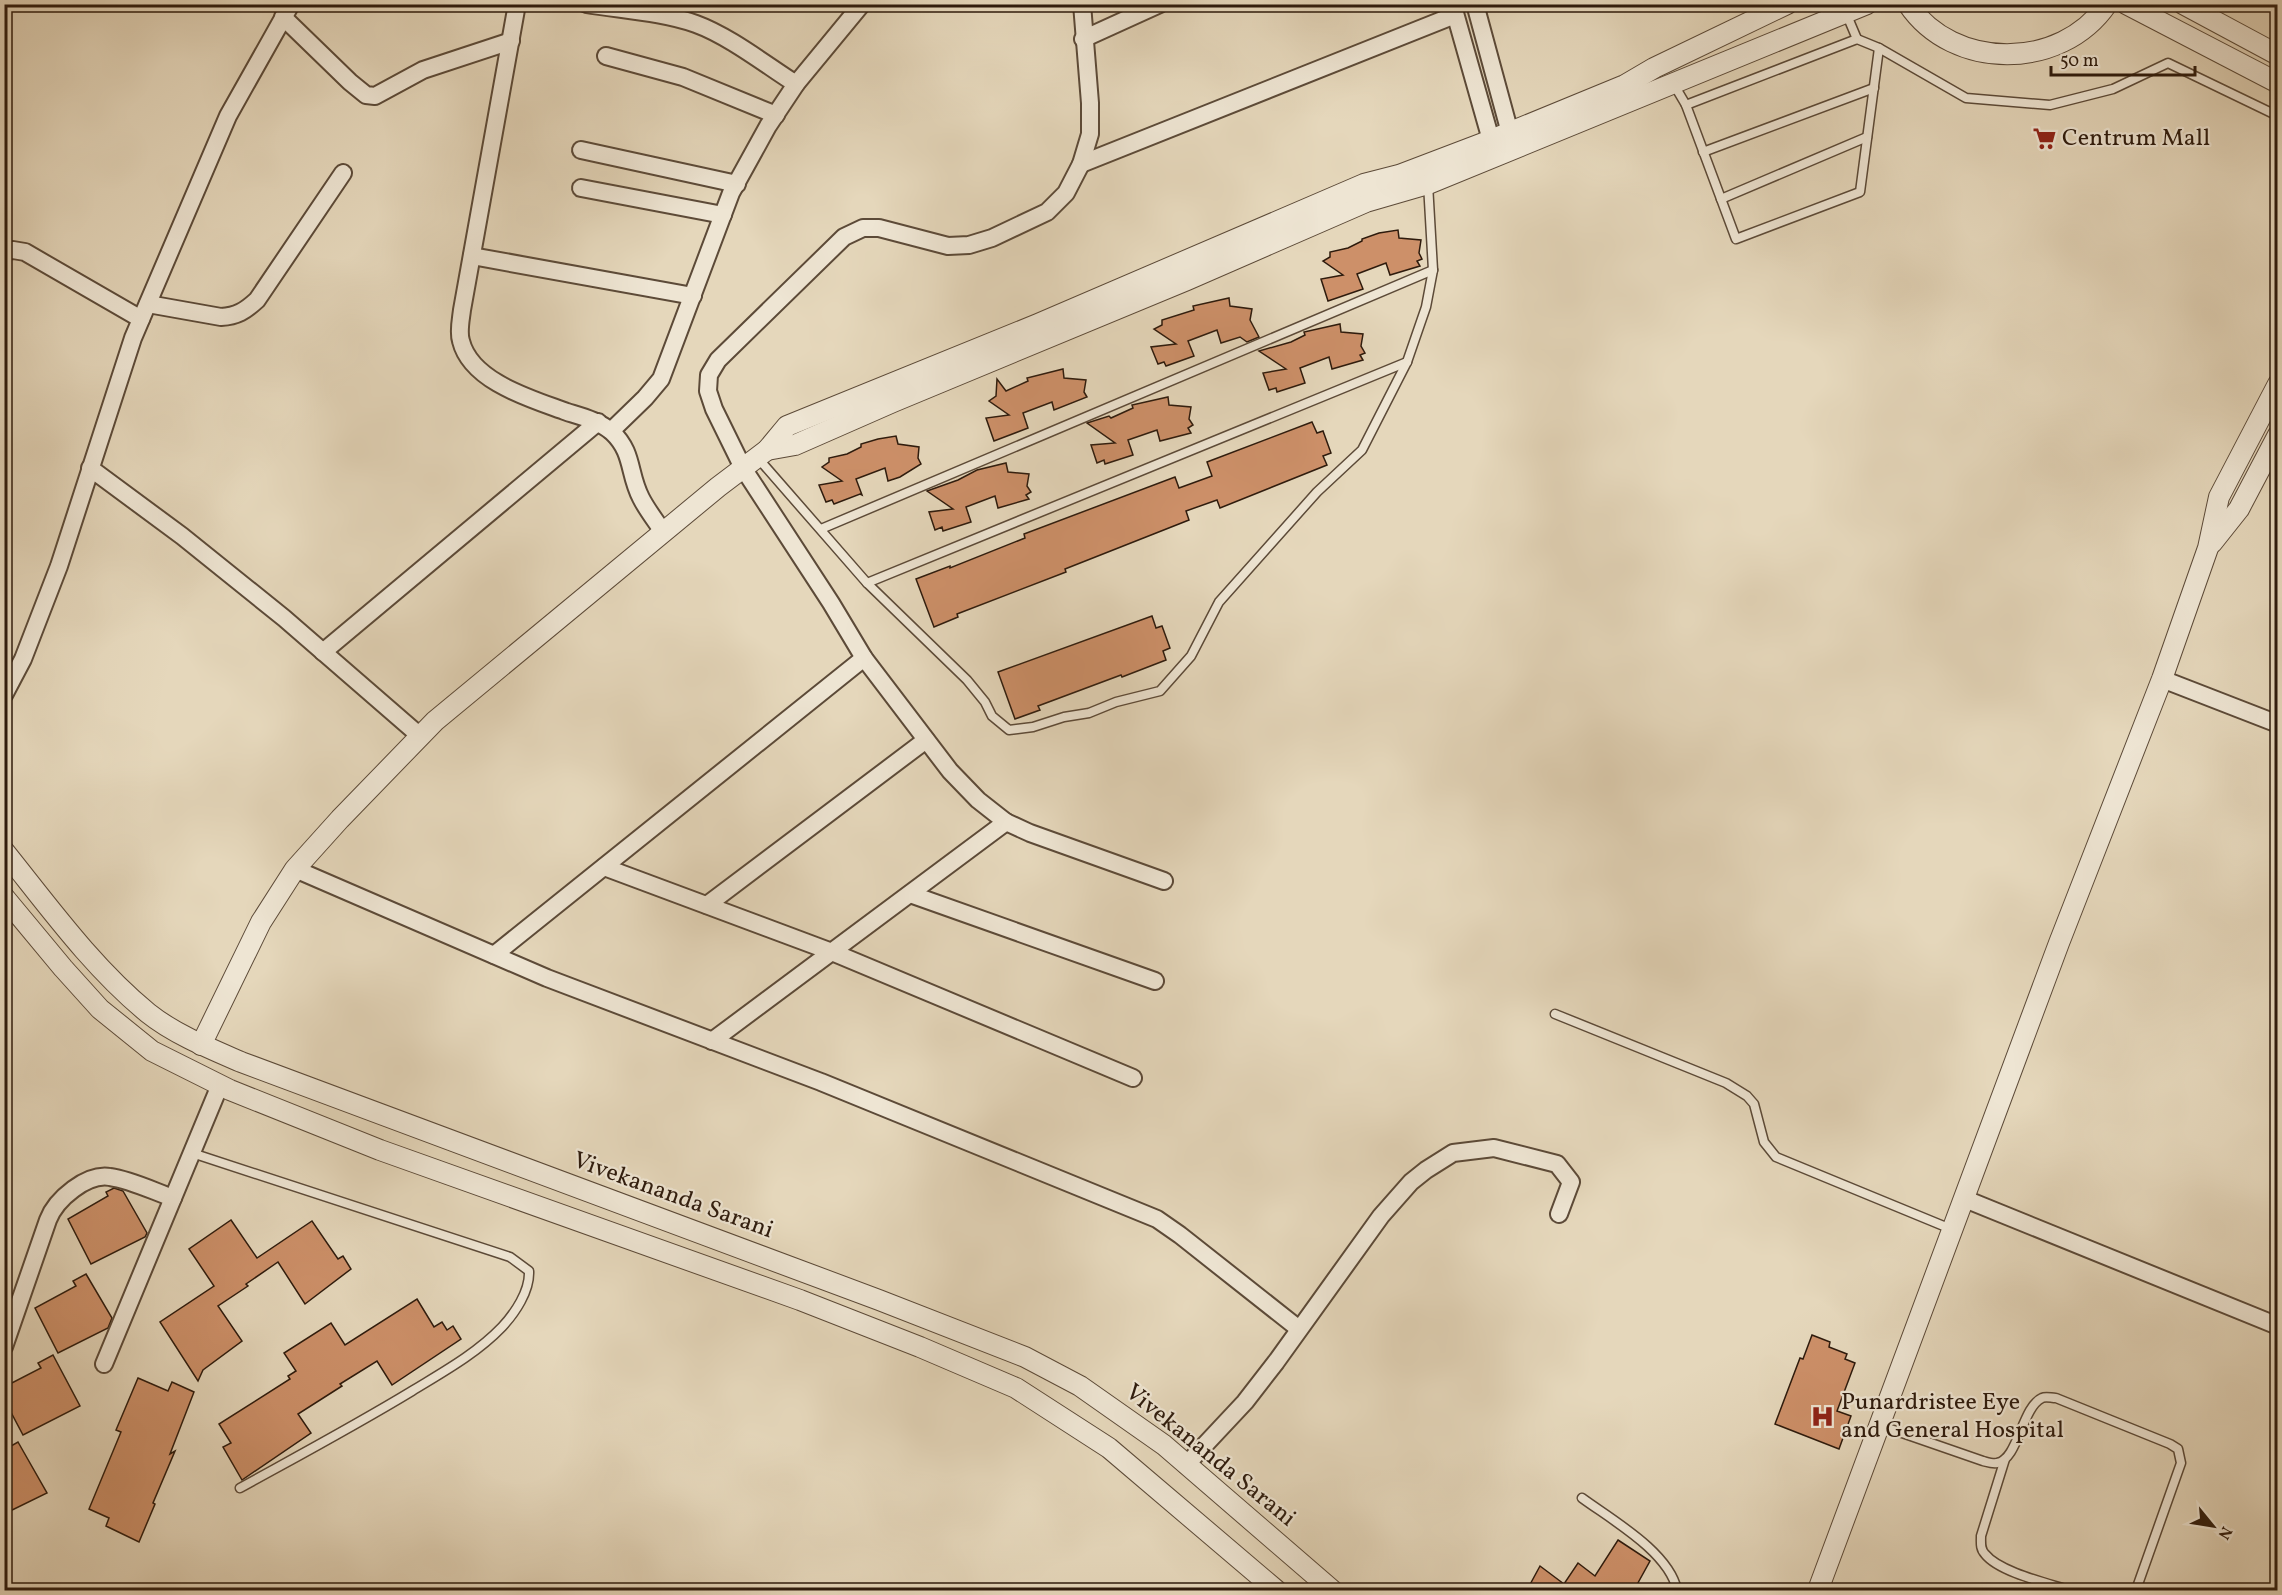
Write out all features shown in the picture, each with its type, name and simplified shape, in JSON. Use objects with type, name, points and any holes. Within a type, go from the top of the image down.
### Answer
[{"type":"street","points":[[518,4],[462,310],[460,340],[468,358],[483,375],[504,386],[604,427],[622,443],[628,454],[641,498],[663,532]]},
{"type":"street","points":[[586,4],[677,18],[698,25],[796,84]]},
{"type":"street","points":[[323,652],[604,427],[645,398],[661,379],[736,184],[796,84],[862,4]]},
{"type":"street","points":[[1082,4],[1083,39],[1090,103],[1090,135],[1081,164],[1066,193],[1047,212],[969,245],[948,246],[879,228],[863,228],[844,237],[718,360],[709,375],[708,391],[714,409],[756,458],[831,603],[864,658],[950,771],[978,800],[1006,822],[1030,833],[1164,881]]},
{"type":"street","points":[[1083,39],[1160,4]]},
{"type":"street","points":[[1475,4],[1510,133]]},
{"type":"street","points":[[201,1045],[261,922],[295,869],[420,736],[435,721],[663,532],[756,458],[787,426],[1038,324],[1364,184],[1432,163],[1625,85],[1650,70],[1787,4]]},
{"type":"street","points":[[756,458],[795,445],[1366,202],[1428,184],[1867,4]]},
{"type":"street","points":[[1908,4],[1916,16],[1948,40],[1966,49],[2003,55],[2021,54],[2057,45],[2089,25],[2107,4]]},
{"type":"street","points":[[2126,4],[2277,83]]},
{"type":"street","points":[[2183,4],[2277,55]]},
{"type":"street","points":[[1081,164],[1454,10],[1491,140]]},
{"type":"street","points":[[4,695],[23,659],[39,618],[145,311],[228,116],[287,11],[350,82],[366,94],[375,96],[423,70],[511,41]]},
{"type":"street","points":[[606,56],[683,77],[776,115]]},
{"type":"street","points":[[1650,70],[1666,85]]},
{"type":"street","points":[[581,150],[736,184]]},
{"type":"street","points":[[4,252],[13,250],[25,252],[145,311],[232,316],[245,311],[257,300],[343,173]]},
{"type":"street","points":[[581,188],[723,215]]},
{"type":"street","points":[[472,256],[693,296]]},
{"type":"street","points":[[1818,1590],[2059,943],[2162,679],[2208,548],[2219,497],[2277,384]]},
{"type":"street","points":[[2208,548],[2239,509],[2277,435]]},
{"type":"street","points":[[90,468],[182,536],[323,652],[420,736]]},
{"type":"street","points":[[494,955],[864,658]]},
{"type":"street","points":[[2162,679],[2277,724]]},
{"type":"street","points":[[707,905],[926,740]]},
{"type":"street","points":[[712,1041],[1006,822]]},
{"type":"street","name":"Vivekananda Sarani","points":[[4,851],[94,962],[149,1014],[201,1045],[1025,1357],[1089,1392],[1164,1445],[1328,1587]]},
{"type":"street","points":[[604,867],[832,952],[1133,1078]]},
{"type":"street","points":[[295,869],[547,978],[820,1082],[1156,1219],[1180,1235],[1299,1329]]},
{"type":"street","points":[[910,894],[1155,981]]},
{"type":"street","points":[[4,897],[63,968],[107,1015],[152,1052],[220,1085],[380,1150],[632,1239],[898,1339],[1016,1388],[1109,1448],[1276,1590]]},
{"type":"street","points":[[104,1364],[220,1085]]},
{"type":"street","points":[[1186,1465],[1245,1402],[1381,1216],[1418,1176],[1453,1153],[1494,1148],[1557,1164],[1571,1182],[1559,1214]]},
{"type":"street","points":[[4,1347],[52,1209],[63,1196],[84,1183],[109,1176],[173,1198]]},
{"type":"street","points":[[1965,1199],[2277,1326]]},
{"type":"street","points":[[632,1239],[642,1211]]},
{"type":"lane","points":[[1846,13],[1857,39]]},
{"type":"lane","points":[[1686,105],[1857,39],[1879,48],[1966,98],[2050,105],[2113,89],[2168,63],[2277,116]]},
{"type":"lane","points":[[1666,85],[1686,105],[1736,238],[1860,192],[1879,48]]},
{"type":"lane","points":[[1703,152],[1874,88]]},
{"type":"lane","points":[[1721,199],[1867,136]]},
{"type":"lane","points":[[756,458],[867,583],[968,680],[985,702],[992,716],[1009,730],[1089,713],[1116,702],[1160,691],[1191,657],[1220,602],[1317,492],[1362,450],[1407,362],[1426,307],[1433,270],[1428,184],[1432,163]]},
{"type":"lane","points":[[821,529],[1433,270]]},
{"type":"lane","points":[[867,583],[1407,362]]},
{"type":"lane","points":[[1555,1014],[1726,1083],[1747,1096],[1754,1104],[1764,1142],[1776,1157],[1952,1229]]},
{"type":"lane","points":[[192,1153],[510,1257],[529,1271],[529,1281],[520,1302],[502,1327],[459,1362],[359,1423],[240,1488]]},
{"type":"lane","points":[[2069,1590],[2005,1568],[1984,1554],[1980,1546],[1981,1536],[2005,1459],[2033,1407],[2045,1397],[2066,1402],[2178,1449],[2181,1463],[2179,1471],[2136,1590]]},
{"type":"lane","points":[[1879,1425],[1983,1461],[1998,1463],[2005,1459]]},
{"type":"lane","points":[[1582,1498],[1643,1544],[1661,1561],[1672,1575],[1677,1590]]},
{"type":"building","points":[[1398,230],[1399,238],[1421,240],[1419,253],[1422,259],[1417,261],[1420,266],[1390,275],[1386,263],[1357,274],[1363,289],[1328,301],[1321,279],[1343,275],[1323,261],[1330,257],[1330,252],[1348,248],[1362,239],[1379,233]]},
{"type":"building","points":[[1229,298],[1230,306],[1252,309],[1250,320],[1259,337],[1247,342],[1240,337],[1221,343],[1217,330],[1188,341],[1194,356],[1166,366],[1164,362],[1158,364],[1151,347],[1176,344],[1154,329],[1162,325],[1162,320],[1194,310],[1193,306]]},
{"type":"building","points":[[1340,324],[1341,332],[1363,334],[1361,346],[1365,353],[1360,355],[1363,360],[1332,369],[1329,357],[1300,368],[1305,383],[1277,392],[1276,388],[1269,390],[1263,373],[1286,369],[1259,351],[1291,342],[1305,335],[1304,332]]},
{"type":"building","points":[[1063,369],[1064,378],[1086,380],[1084,392],[1087,397],[1054,410],[1052,402],[1023,413],[1028,428],[994,441],[986,418],[1009,415],[989,401],[996,396],[997,379],[1006,391],[1028,381],[1027,378]]},
{"type":"building","points":[[1168,397],[1169,405],[1191,407],[1189,419],[1193,425],[1188,428],[1191,433],[1160,441],[1157,430],[1128,440],[1133,455],[1105,464],[1104,460],[1097,463],[1091,445],[1115,443],[1087,423],[1109,416],[1111,418],[1133,408],[1132,405]]},
{"type":"building","points":[[1312,422],[1317,433],[1323,431],[1331,453],[1323,456],[1327,465],[1220,508],[1217,500],[1186,511],[1189,520],[1065,569],[1066,572],[957,614],[958,617],[934,627],[916,579],[1025,538],[1024,534],[1175,477],[1179,488],[1212,476],[1207,462]]},
{"type":"building","points":[[896,436],[898,444],[919,447],[918,458],[921,464],[900,477],[888,481],[885,468],[856,479],[862,495],[834,504],[832,500],[826,502],[819,485],[842,481],[822,467],[829,462],[829,458],[847,454],[861,447],[861,444]]},
{"type":"building","points":[[1006,463],[1008,472],[1029,474],[1027,486],[1031,492],[1026,495],[1029,499],[998,508],[995,496],[966,507],[971,522],[943,531],[942,527],[935,530],[929,512],[953,509],[927,491],[958,480],[977,470]]},
{"type":"building","points":[[1152,616],[1156,628],[1162,626],[1170,648],[1163,651],[1166,660],[1038,706],[1040,710],[1015,719],[998,672]]},
{"type":"building","points":[[114,1188],[123,1191],[147,1233],[145,1237],[91,1264],[68,1219],[108,1196],[106,1192]]},
{"type":"building","points":[[231,1220],[257,1258],[312,1221],[338,1259],[343,1256],[351,1269],[305,1304],[278,1262],[246,1284],[248,1286],[218,1306],[242,1341],[203,1370],[198,1381],[160,1322],[214,1286],[189,1249]]},
{"type":"building","points":[[86,1274],[112,1318],[108,1328],[58,1353],[35,1308],[76,1286],[73,1281]]},
{"type":"building","points":[[417,1299],[434,1327],[442,1322],[447,1330],[453,1326],[461,1339],[392,1385],[377,1361],[340,1384],[342,1386],[298,1414],[311,1433],[242,1480],[223,1447],[231,1443],[219,1424],[290,1379],[288,1376],[296,1371],[284,1353],[331,1323],[345,1345]]},
{"type":"building","points":[[1812,1335],[1830,1342],[1829,1347],[1847,1354],[1845,1359],[1855,1363],[1837,1411],[1851,1416],[1839,1449],[1775,1424],[1800,1358],[1803,1359]]},
{"type":"building","points":[[53,1355],[80,1406],[23,1435],[4,1399],[4,1387],[41,1368],[38,1363]]},
{"type":"building","points":[[138,1378],[168,1391],[172,1382],[194,1392],[170,1454],[175,1451],[139,1542],[106,1526],[109,1518],[89,1509],[121,1432],[116,1430]]},
{"type":"building","points":[[18,1442],[47,1493],[4,1514],[4,1450]]},
{"type":"building","points":[[1618,1540],[1650,1561],[1634,1590],[1527,1590],[1540,1566],[1564,1584],[1578,1563],[1595,1576]]},
{"type":"place","name":"Centrum Mall","points":[[2044,139]]},
{"type":"place","name":"Punardristee Eye and General Hospital","points":[[1823,1417]]}]
